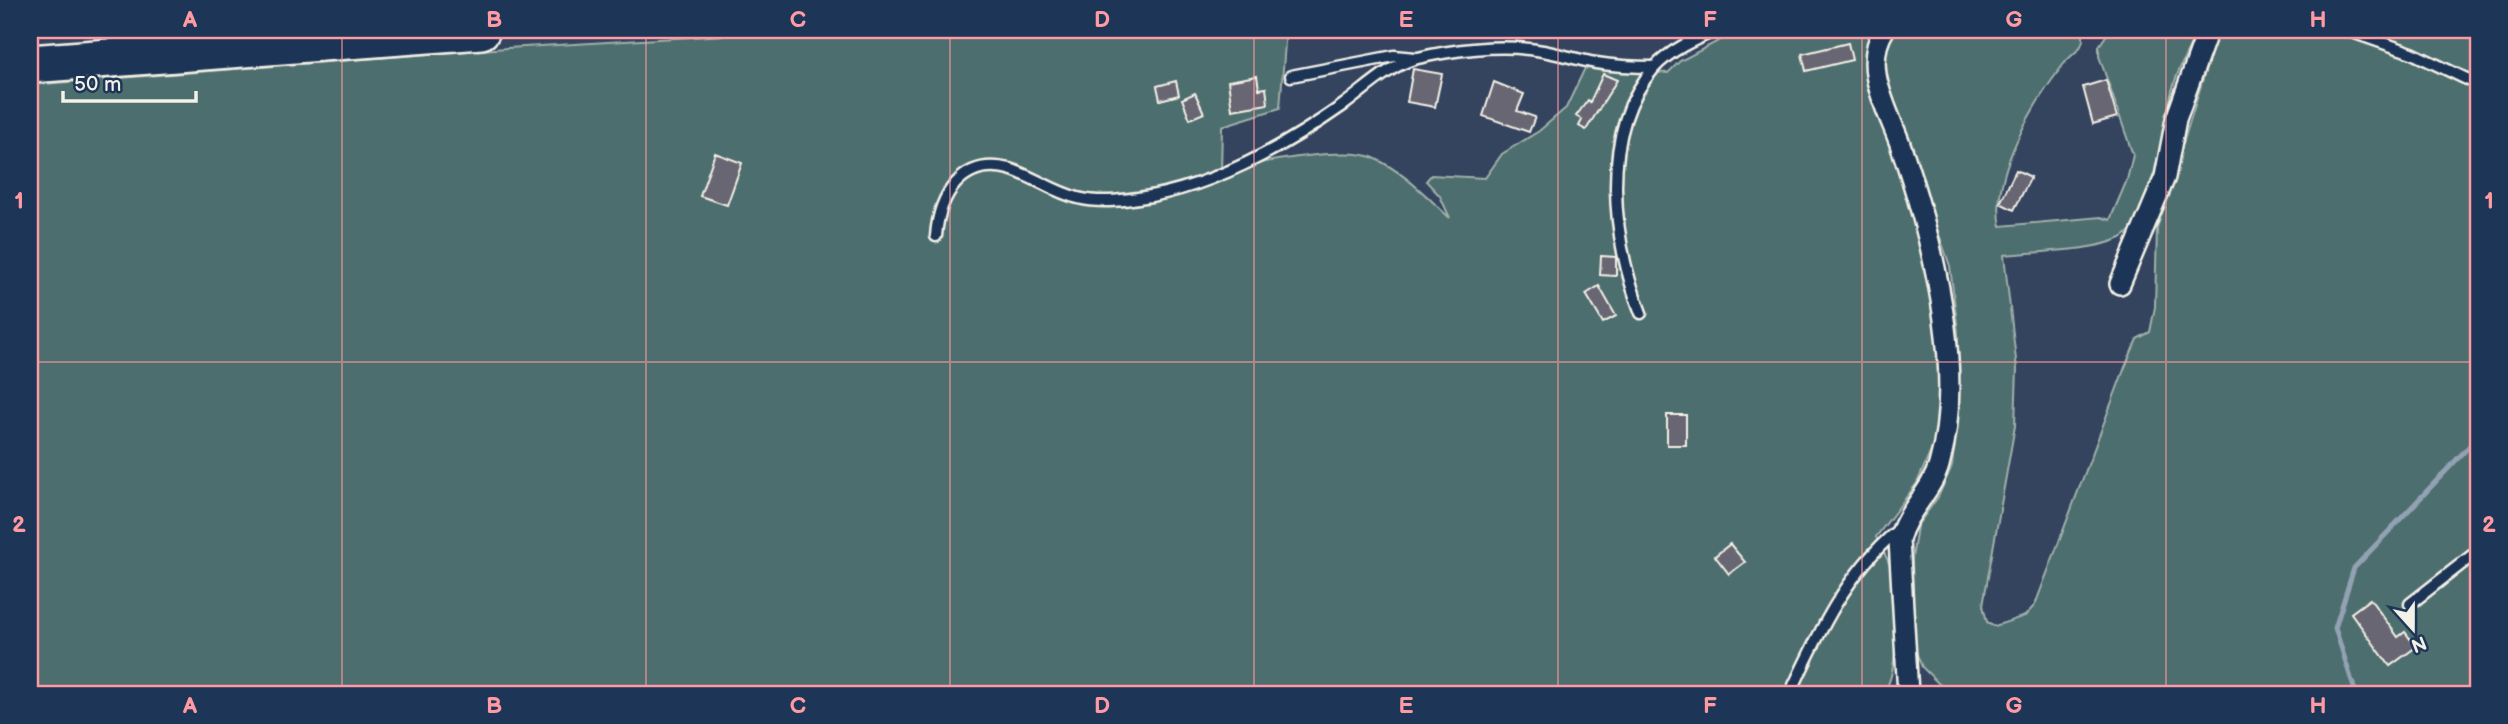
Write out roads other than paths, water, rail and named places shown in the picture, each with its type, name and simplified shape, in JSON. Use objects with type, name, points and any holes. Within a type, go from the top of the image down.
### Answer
[{"type":"highway","points":[[30,64],[481,30]]},
{"type":"street","points":[[1884,30],[1876,51],[1876,78],[1925,224],[1941,299],[1947,346],[1944,443],[1938,469],[1902,528],[1899,540],[1908,694]]},
{"type":"street","points":[[2120,284],[2165,177],[2176,120],[2208,30]]},
{"type":"lane","points":[[1641,313],[1620,249],[1616,198],[1622,133],[1637,94],[1654,68],[1687,42],[1717,30]]},
{"type":"lane","points":[[2346,30],[2412,53],[2477,84]]},
{"type":"lane","points":[[1291,76],[1394,56],[1416,58],[1526,48],[1617,66],[1654,68]]},
{"type":"lane","points":[[936,236],[938,212],[944,196],[955,183],[973,172],[993,166],[1012,170],[1046,187],[1079,198],[1115,202],[1202,183],[1281,145],[1392,69],[1416,58]]},
{"type":"lane","points":[[1790,694],[1815,640],[1859,567],[1902,528]]},
{"type":"lane","points":[[2410,604],[2478,551]]},
{"type":"waterway","points":[[2356,694],[2335,628],[2354,568],[2478,437]]}]
